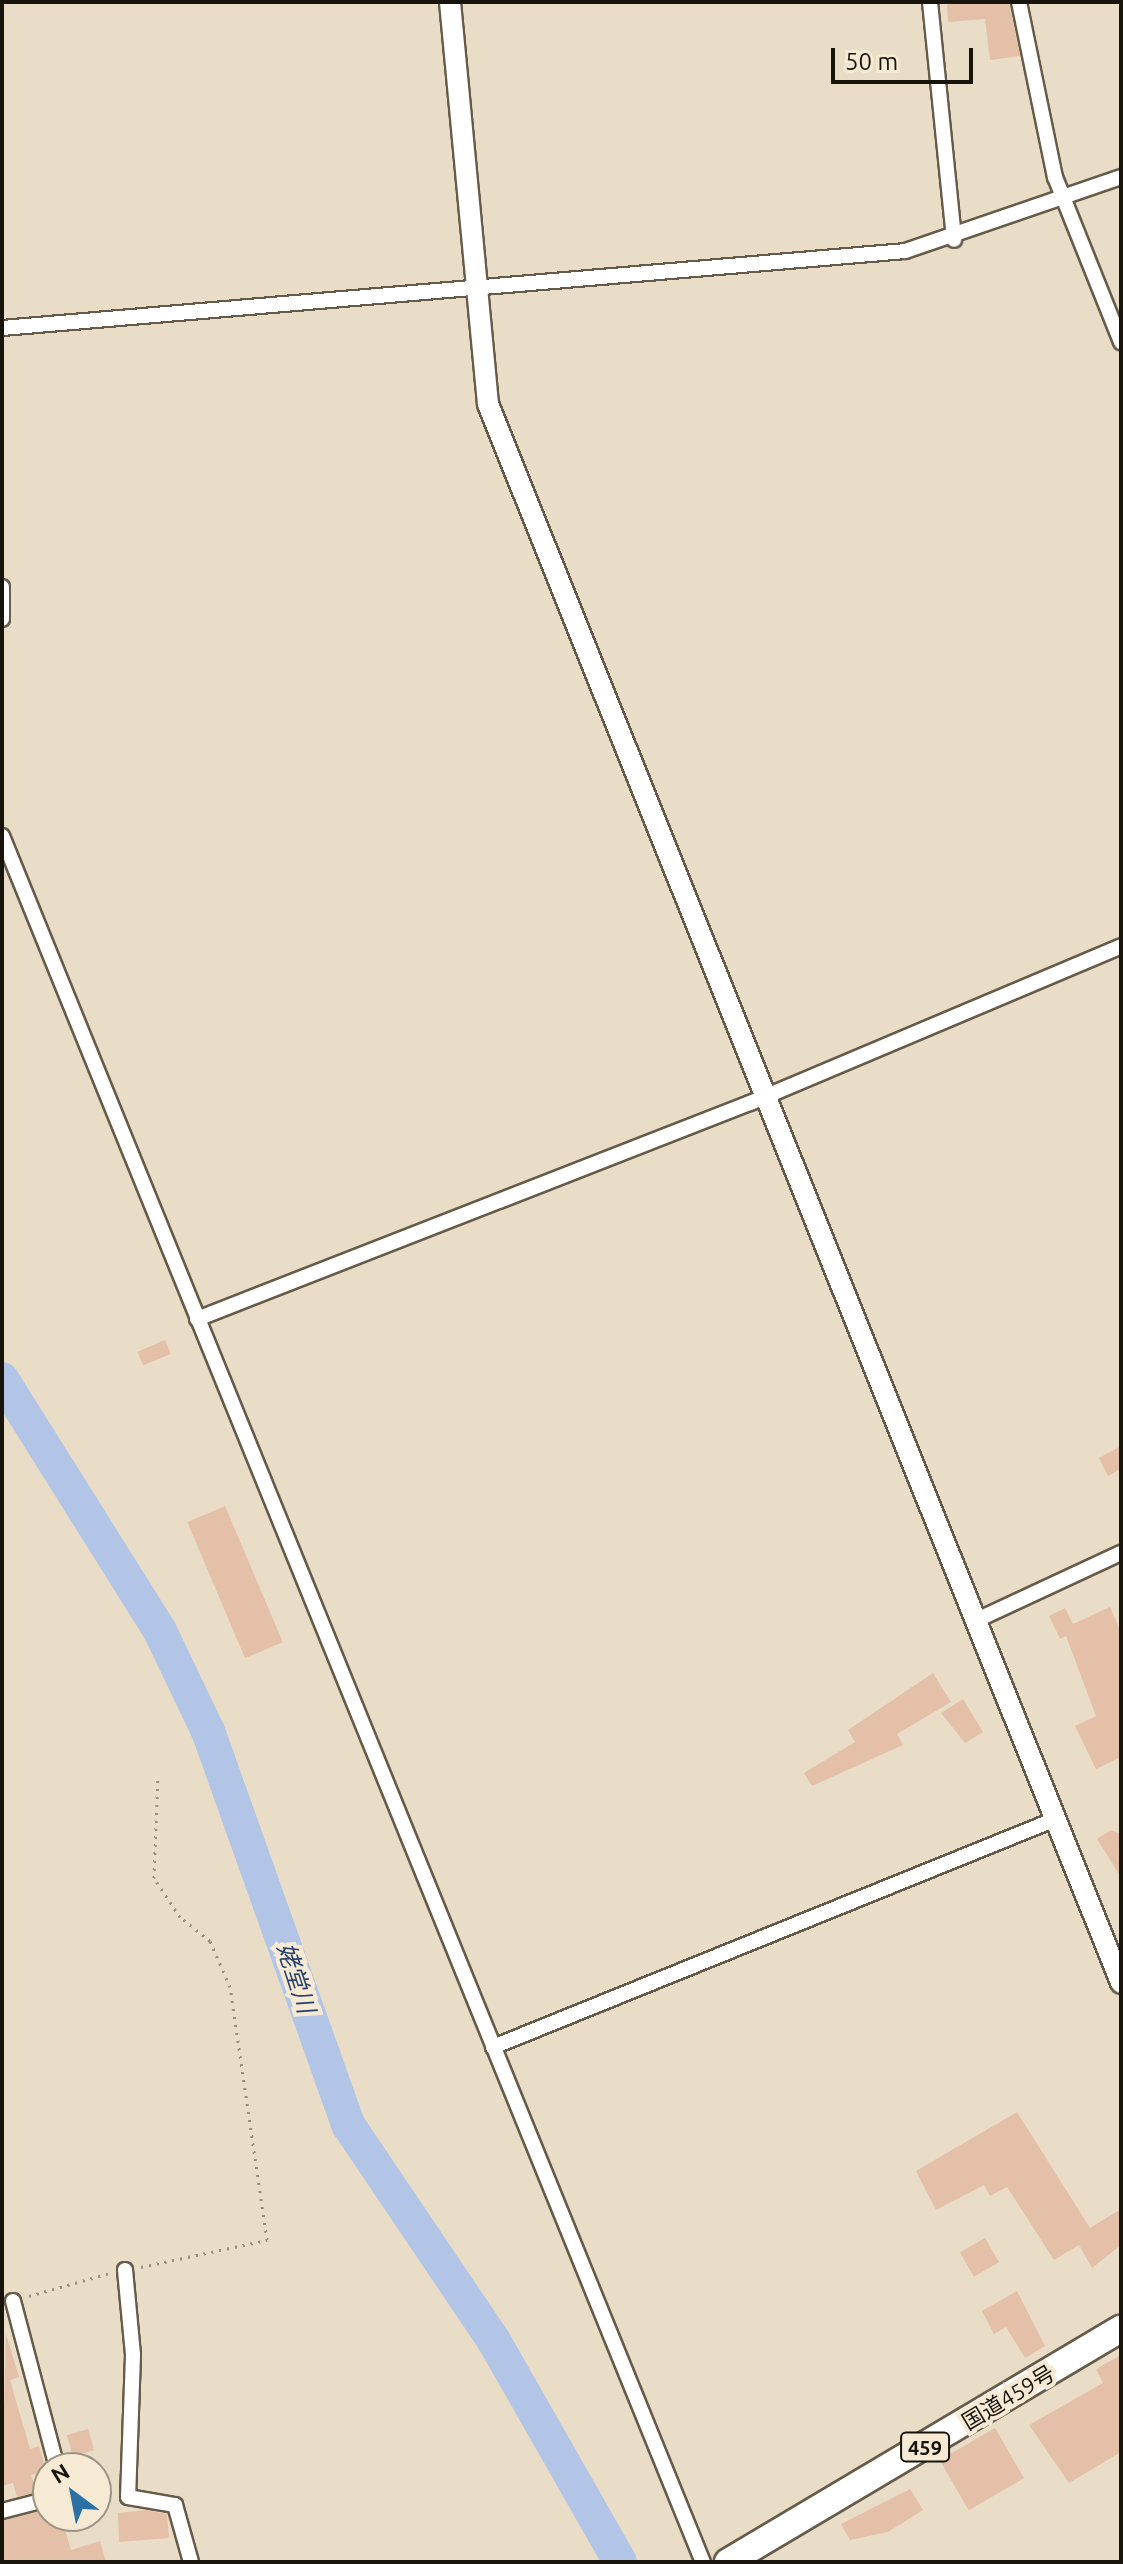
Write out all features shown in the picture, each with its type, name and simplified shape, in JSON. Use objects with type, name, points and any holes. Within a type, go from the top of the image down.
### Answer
[{"type":"highway","name":"国道459号","points":[[728,2562],[1121,2329]]},
{"type":"street","points":[[450,2],[473,287],[488,404],[1121,1983]]},
{"type":"street","points":[[930,2],[954,240]]},
{"type":"street","points":[[1019,2],[1065,200],[1121,342]]},
{"type":"street","points":[[2,328],[905,251],[954,240],[1121,177]]},
{"type":"street","points":[[2,587],[2,619]]},
{"type":"street","points":[[2,836],[703,2562]]},
{"type":"street","points":[[197,1319],[764,1093],[1121,946]]},
{"type":"street","points":[[977,1620],[1121,1553]]},
{"type":"street","points":[[493,2047],[1056,1819]]},
{"type":"street","points":[[125,2270],[133,2355],[128,2497],[175,2505],[191,2562]]},
{"type":"street","points":[[13,2301],[53,2452]]},
{"type":"street","points":[[2,2511],[32,2503]]},
{"type":"path","points":[[13,2301],[125,2270],[267,2240],[230,1987],[210,1941],[180,1917],[154,1878],[158,1775]]},
{"type":"building","points":[[954,2],[1009,2],[1020,56],[990,60],[985,19],[948,22],[947,5]]},
{"type":"building","points":[[165,1340],[171,1354],[143,1366],[137,1352]]},
{"type":"building","points":[[1121,1446],[1121,1469],[1108,1476],[1099,1458]]},
{"type":"building","points":[[225,1506],[283,1642],[245,1658],[187,1522]]},
{"type":"building","points":[[1110,1607],[1121,1632],[1121,1757],[1096,1769],[1075,1726],[1096,1716],[1066,1636],[1060,1639],[1049,1616],[1065,1608],[1073,1624]]},
{"type":"building","points":[[933,1673],[951,1702],[897,1734],[903,1745],[812,1786],[804,1773],[855,1742],[848,1730]]},
{"type":"building","points":[[963,1699],[983,1732],[965,1743],[941,1713]]},
{"type":"building","points":[[1111,1830],[1121,1834],[1121,1877],[1097,1839]]},
{"type":"building","points":[[1017,2112],[1090,2228],[1121,2209],[1121,2245],[1092,2268],[1079,2245],[1054,2260],[1007,2187],[990,2196],[984,2185],[936,2210],[916,2171]]},
{"type":"building","points":[[985,2238],[999,2262],[974,2277],[960,2252]]},
{"type":"building","points":[[1017,2291],[1045,2346],[1025,2358],[1006,2327],[994,2334],[982,2311]]},
{"type":"building","points":[[6,2334],[19,2377],[10,2380],[30,2449],[39,2446],[41,2452],[32,2452],[32,2493],[17,2497],[13,2483],[2,2486]]},
{"type":"building","points":[[1121,2355],[1121,2452],[1069,2483],[1029,2425],[1103,2383],[1096,2369]]},
{"type":"building","points":[[995,2428],[1024,2478],[969,2510],[940,2460]]},
{"type":"building","points":[[88,2429],[94,2450],[72,2452],[67,2435]]},
{"type":"building","points":[[910,2489],[923,2510],[888,2532],[850,2540],[841,2524]]},
{"type":"building","points":[[147,2510],[167,2514],[169,2538],[119,2542],[118,2513]]},
{"type":"building","points":[[32,2513],[32,2532],[66,2532],[71,2550],[100,2541],[106,2562],[2,2562],[2,2521]]},
{"type":"waterway","name":"姥堂川","points":[[2,1379],[160,1631],[208,1731],[349,2126],[494,2341],[620,2562]]}]
